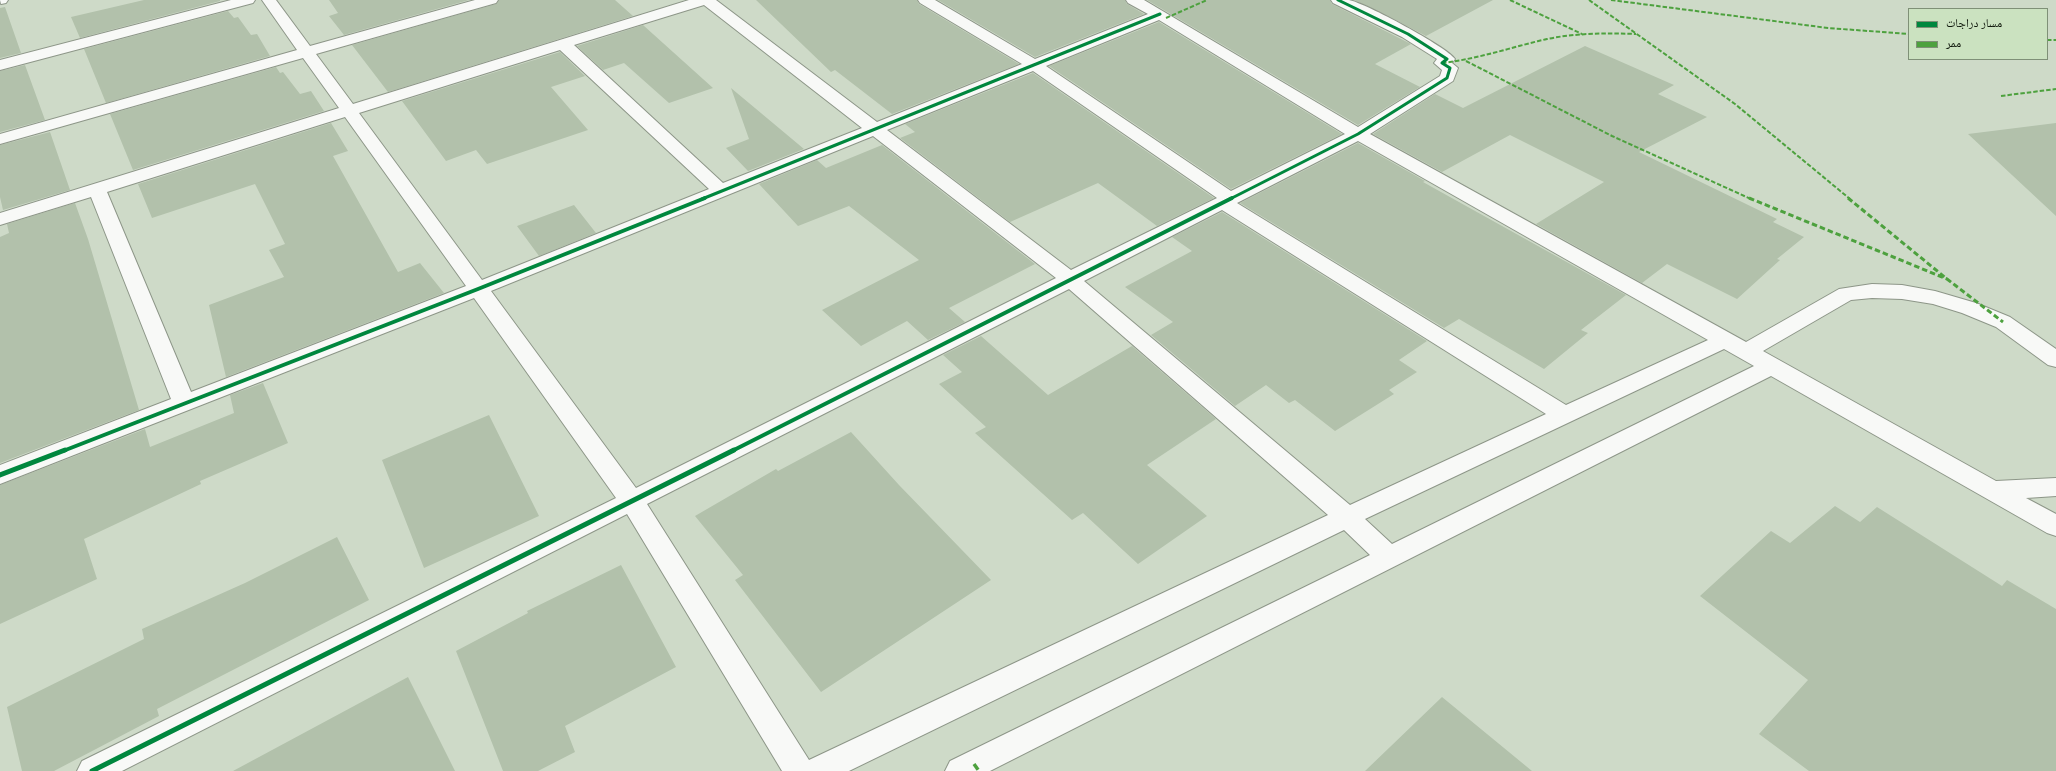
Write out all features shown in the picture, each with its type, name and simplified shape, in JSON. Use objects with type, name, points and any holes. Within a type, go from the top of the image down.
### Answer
[{"type":"street","points":[[0,65],[248,0]]},
{"type":"street","points":[[269,0],[632,501],[799,771]]},
{"type":"street","points":[[0,139],[491,0]]},
{"type":"street","points":[[0,219],[349,112],[704,0]]},
{"type":"street","points":[[707,0],[1071,280],[1347,517],[1390,558]]},
{"type":"street","points":[[925,0],[1034,64],[1227,201],[1566,416]]},
{"type":"street","points":[[1133,0],[1160,14],[1358,134],[2056,526]]},
{"type":"street","points":[[92,771],[1227,201],[1358,134],[1447,78],[1450,68],[1442,63],[1447,59],[1414,36],[1338,0]]},
{"type":"street","points":[[0,475],[478,289],[720,190],[1160,14]]},
{"type":"street","points":[[563,44],[720,190]]},
{"type":"street","points":[[97,189],[184,403]]},
{"type":"street","points":[[818,771],[1347,517],[1566,416],[1737,346],[1846,294],[1872,291],[1902,292],[1935,298],[1969,308],[2003,322],[2056,360]]},
{"type":"street","points":[[960,771],[1773,366]]},
{"type":"street","points":[[1994,490],[2056,487]]},
{"type":"building","points":[[144,0],[220,1],[80,38],[71,17]]},
{"type":"building","points":[[329,0],[469,0],[344,35],[329,16],[338,13]]},
{"type":"building","points":[[499,0],[615,0],[633,16],[388,92],[352,45],[496,4]]},
{"type":"building","points":[[756,0],[917,0],[919,4],[1019,64],[892,114],[835,70],[831,72]]},
{"type":"building","points":[[938,0],[1125,0],[1127,4],[1144,14],[1035,57]]},
{"type":"building","points":[[1147,0],[1330,0],[1332,4],[1411,44],[1375,64],[1420,87],[1358,125]]},
{"type":"building","points":[[1354,0],[1493,0],[1426,36]]},
{"type":"building","points":[[5,7],[21,53],[0,58],[0,8]]},
{"type":"building","points":[[228,11],[234,18],[238,17],[251,35],[257,34],[270,56],[106,103],[84,49]]},
{"type":"building","points":[[1159,22],[1342,134],[1231,189],[1049,66]]},
{"type":"building","points":[[643,25],[713,88],[669,103],[624,63],[603,70],[577,46]]},
{"type":"building","points":[[1585,46],[1674,85],[1658,94],[1707,117],[1639,152],[1777,219],[1773,222],[1804,237],[1777,259],[1780,260],[1737,299],[1667,264],[1642,283],[1536,224],[1604,182],[1510,135],[1442,172],[1373,134],[1435,94],[1463,108]]},
{"type":"building","points":[[560,52],[585,76],[551,87],[588,130],[487,164],[476,150],[446,161],[402,101]]},
{"type":"building","points":[[25,65],[45,120],[0,132],[0,71]]},
{"type":"building","points":[[276,67],[280,73],[283,72],[300,94],[311,91],[324,111],[133,170],[110,114]]},
{"type":"building","points":[[1033,73],[1214,198],[1157,226],[1098,183],[1010,222],[900,138],[915,132],[905,124]]},
{"type":"building","points":[[731,88],[804,149],[748,171],[726,148],[749,139]]},
{"type":"building","points":[[331,123],[348,151],[333,156],[398,272],[420,263],[444,293],[226,377],[209,305],[284,277],[269,250],[285,244],[255,184],[152,218],[138,184]]},
{"type":"building","points":[[2056,123],[2056,216],[1968,134]]},
{"type":"building","points":[[50,132],[70,190],[3,210],[0,197],[0,145]]},
{"type":"building","points":[[1358,143],[1425,181],[1423,182],[1626,295],[1581,330],[1588,333],[1544,369],[1459,319],[1444,328],[1240,203]]},
{"type":"building","points":[[882,145],[1035,264],[949,308],[965,322],[928,340],[907,321],[861,346],[822,310],[919,260],[849,206],[798,226],[759,184],[817,160],[826,168]]},
{"type":"building","points":[[75,203],[88,239],[139,410],[0,463],[0,237],[9,233],[7,224]]},
{"type":"building","points":[[574,205],[596,233],[539,256],[517,226]]},
{"type":"building","points":[[1222,212],[1427,341],[1399,360],[1417,372],[1389,390],[1394,394],[1335,431],[1295,400],[1289,403],[1266,385],[1235,406],[1151,335],[1173,322],[1125,287],[1192,251],[1172,237]]},
{"type":"building","points":[[981,336],[1048,395],[1132,346],[1216,419],[1147,465],[1207,516],[1138,564],[1083,513],[1072,520],[975,433],[986,427],[939,384],[962,372],[943,355]]},
{"type":"building","points":[[263,383],[288,443],[200,481],[201,484],[84,539],[97,579],[0,624],[0,485],[145,429],[150,447],[234,413],[230,395]]},
{"type":"building","points":[[489,415],[539,516],[424,568],[382,460]]},
{"type":"building","points":[[851,432],[899,485],[991,580],[821,692],[735,580],[743,575],[695,516],[776,469],[778,471]]},
{"type":"building","points":[[1835,506],[1860,522],[1877,507],[2002,586],[2007,580],[2056,609],[2056,771],[1809,771],[1759,734],[1808,680],[1700,596],[1771,531],[1790,543]]},
{"type":"building","points":[[337,537],[369,600],[157,709],[159,716],[54,771],[22,771],[7,707],[144,639],[142,629],[245,583]]},
{"type":"building","points":[[621,565],[676,667],[565,726],[575,752],[538,771],[503,771],[456,651],[528,613],[527,611]]},
{"type":"building","points":[[408,677],[455,771],[233,771]]},
{"type":"building","points":[[1442,697],[1532,771],[1365,771]]},
{"type":"marked path","points":[[1166,18],[1207,0]]},
{"type":"marked path","points":[[1510,0],[1582,34]]},
{"type":"marked path","points":[[1589,0],[1735,104],[1947,279],[2003,322]]},
{"type":"marked path","points":[[1611,0],[1828,28],[1908,34]]},
{"type":"marked path","points":[[1442,63],[1478,57],[1547,39],[1573,35],[1636,34]]},
{"type":"marked path","points":[[2048,40],[2056,40]]},
{"type":"marked path","points":[[1466,61],[1612,136],[1754,200],[1947,279]]},
{"type":"marked path","points":[[2001,96],[2056,89]]},
{"type":"marked path","points":[[974,764],[979,771]]},
{"type":"cycle path","points":[[92,771],[632,501],[1358,134],[1447,78],[1450,68],[1442,63],[1447,59],[1408,34],[1338,0]]},
{"type":"cycle path","points":[[0,475],[478,289],[1160,14]]}]
